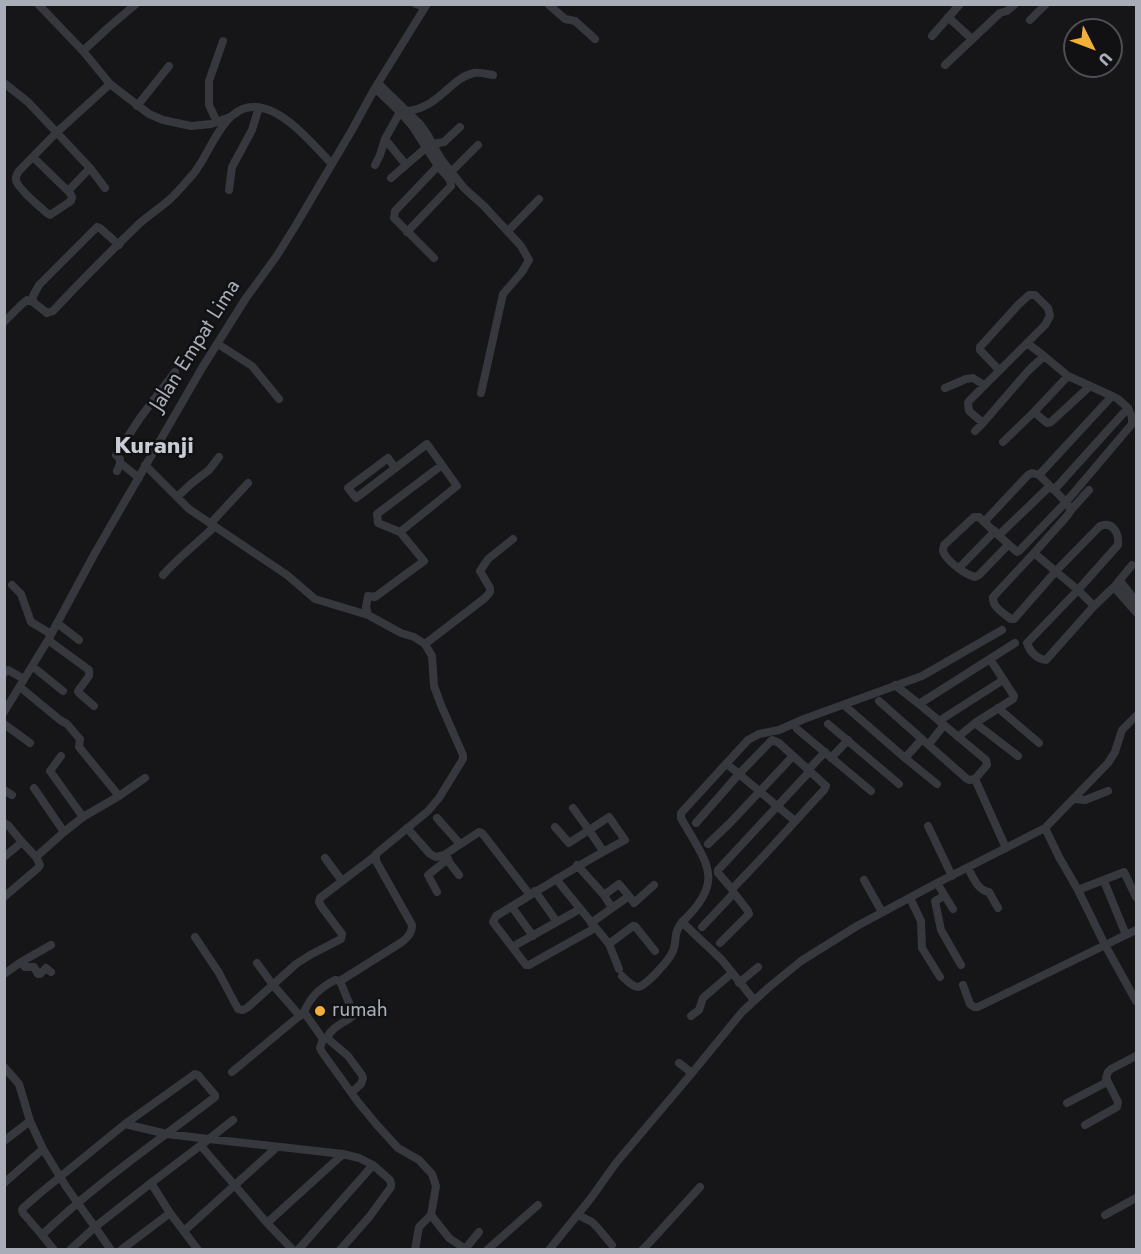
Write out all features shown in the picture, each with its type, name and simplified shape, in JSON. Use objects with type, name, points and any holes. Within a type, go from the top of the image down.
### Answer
[{"type":"street","points":[[38,4],[83,51],[110,84],[149,114],[178,124],[202,126],[217,122],[247,108],[259,107],[288,121],[332,164]]},
{"type":"street","points":[[83,51],[136,4]]},
{"type":"street","points":[[416,4],[426,6]]},
{"type":"street","points":[[548,4],[565,19],[575,21],[595,39]]},
{"type":"street","points":[[932,36],[960,4]]},
{"type":"street","points":[[945,65],[1000,13],[1007,11],[1015,4]]},
{"type":"street","points":[[1030,20],[1046,4]]},
{"type":"street","name":"Jalan Empat Lima","points":[[4,712],[50,637],[95,553],[202,368],[291,233],[426,6]]},
{"type":"street","points":[[948,17],[972,39]]},
{"type":"street","points":[[217,122],[210,105],[209,81],[223,41]]},
{"type":"street","points":[[137,106],[169,66]]},
{"type":"street","points":[[404,111],[417,110],[429,105],[473,73],[493,75]]},
{"type":"street","points":[[4,83],[28,102],[90,168],[105,188]]},
{"type":"street","points":[[33,157],[72,196],[71,201],[50,214],[17,184],[15,180],[18,171],[110,84]]},
{"type":"street","points":[[377,85],[428,134],[438,166],[450,180],[451,186],[407,232]]},
{"type":"street","points":[[229,190],[232,167],[252,130],[259,107]]},
{"type":"street","points":[[375,165],[385,139],[404,111]]},
{"type":"street","points":[[4,322],[27,300],[47,313],[53,311],[195,172],[220,129],[232,116]]},
{"type":"street","points":[[391,178],[430,145],[444,142],[460,127]]},
{"type":"street","points":[[385,139],[406,165]]},
{"type":"street","points":[[430,145],[464,188],[521,246],[529,260],[503,294],[481,393]]},
{"type":"street","points":[[451,172],[478,145]]},
{"type":"street","points":[[434,258],[394,218],[395,211],[438,166]]},
{"type":"street","points":[[69,191],[90,168]]},
{"type":"street","points":[[508,231],[539,199]]},
{"type":"street","points":[[33,302],[33,296],[39,285],[97,227],[118,245]]},
{"type":"street","points":[[983,423],[969,411],[968,403],[1045,325],[1050,316],[1048,308],[1035,295],[1029,295],[1019,304],[980,347],[980,350],[999,370]]},
{"type":"street","points":[[1008,545],[975,577],[967,575],[945,555],[943,550],[944,545],[974,517],[979,517],[1008,545],[1017,552],[1019,551],[1066,502],[1132,424],[1128,408],[1118,399],[1068,376],[1027,343]]},
{"type":"street","points":[[218,344],[252,366],[279,399]]},
{"type":"street","points":[[975,431],[1044,356]]},
{"type":"street","points":[[139,478],[123,465],[118,468],[120,459],[116,455],[175,372]]},
{"type":"street","points":[[1003,442],[1068,376]]},
{"type":"street","points":[[945,388],[973,378],[984,385]]},
{"type":"street","points":[[1034,412],[1047,423],[1051,422],[1090,386]]},
{"type":"street","points":[[1039,475],[1112,396]]},
{"type":"street","points":[[959,568],[1052,488],[1128,408]]},
{"type":"street","points":[[396,468],[388,458],[348,489],[356,498],[396,468],[426,444],[457,486],[400,532]]},
{"type":"street","points":[[177,498],[209,470],[219,457]]},
{"type":"street","points":[[145,465],[189,509],[287,575],[315,599],[368,615],[425,644],[432,656],[434,686],[464,759],[428,811],[375,856],[321,896],[319,902],[341,932],[341,939],[296,964],[248,1008],[238,1010],[219,973],[195,937]]},
{"type":"street","points":[[368,615],[366,607],[368,596],[375,597],[424,561],[400,532],[378,522],[377,514],[442,465]]},
{"type":"street","points":[[984,522],[1032,473],[1039,475],[1071,510]]},
{"type":"street","points":[[211,523],[248,483]]},
{"type":"street","points":[[1089,490],[996,593],[993,601],[995,606],[1014,619],[1100,525],[1110,525],[1113,528],[1118,536],[1118,545],[1028,643],[1034,654],[1047,660],[1132,565]]},
{"type":"street","points":[[163,575],[178,558],[193,548],[213,528],[211,523]]},
{"type":"street","points":[[425,644],[485,598],[490,588],[480,572],[488,559],[513,539]]},
{"type":"street","points":[[1034,553],[1094,606]]},
{"type":"street","points":[[1117,584],[1136,598]]},
{"type":"street","points":[[1117,584],[1137,612]]},
{"type":"street","points":[[12,585],[21,594],[32,622],[89,670],[89,676],[78,691],[94,706]]},
{"type":"street","points":[[57,623],[79,640]]},
{"type":"street","points":[[556,879],[609,944],[621,973],[629,983],[640,987],[663,966],[672,954],[677,929],[696,908],[708,888],[710,878],[708,871],[681,818],[681,813],[744,745],[759,734],[778,730],[922,676],[1002,630]]},
{"type":"street","points":[[919,704],[1015,643]]},
{"type":"street","points":[[958,737],[1014,697],[990,659]]},
{"type":"street","points":[[32,666],[63,691]]},
{"type":"street","points":[[4,674],[8,670],[24,679]]},
{"type":"street","points":[[905,758],[925,742],[942,723],[1003,680]]},
{"type":"street","points":[[879,701],[969,780],[975,779],[987,762],[896,685]]},
{"type":"street","points":[[20,687],[67,724],[80,740],[79,747],[119,796]]},
{"type":"street","points":[[844,705],[937,784]]},
{"type":"street","points":[[998,708],[1039,743]]},
{"type":"street","points":[[549,1250],[578,1215],[615,1163],[754,1000],[801,961],[882,912],[1045,828],[1108,763],[1115,752],[1122,730],[1137,716]]},
{"type":"street","points":[[828,723],[899,784]]},
{"type":"street","points":[[975,723],[1018,756]]},
{"type":"street","points":[[4,724],[30,743]]},
{"type":"street","points":[[797,729],[871,791]]},
{"type":"street","points":[[696,823],[772,740],[779,743],[826,787],[702,927]]},
{"type":"street","points":[[720,943],[749,914],[718,870],[809,771],[848,740]]},
{"type":"street","points":[[61,756],[50,771],[83,817]]},
{"type":"street","points":[[708,844],[793,756]]},
{"type":"street","points":[[727,764],[795,821]]},
{"type":"street","points":[[36,858],[83,817],[145,778]]},
{"type":"street","points":[[975,779],[1006,848]]},
{"type":"street","points":[[34,788],[64,832]]},
{"type":"street","points":[[1074,799],[1085,800],[1108,791]]},
{"type":"street","points":[[573,808],[603,851]]},
{"type":"street","points":[[437,818],[460,844]]},
{"type":"street","points":[[555,827],[568,843],[609,818],[625,840],[577,866],[496,916],[493,922],[524,963],[529,965],[593,926],[629,896]]},
{"type":"street","points":[[4,823],[40,862],[38,868],[4,897]]},
{"type":"street","points":[[928,826],[952,876]]},
{"type":"street","points":[[407,828],[433,856],[446,857]]},
{"type":"street","points":[[1045,828],[1105,945],[1136,997]]},
{"type":"street","points":[[437,892],[428,875],[460,844],[478,832],[482,832],[557,922]]},
{"type":"street","points":[[4,857],[22,842]]},
{"type":"street","points":[[232,1072],[302,1014],[318,990],[334,980],[340,981],[407,938],[412,925],[375,856]]},
{"type":"street","points":[[446,857],[459,875]]},
{"type":"street","points":[[325,858],[342,880]]},
{"type":"street","points":[[577,866],[604,895],[612,908]]},
{"type":"street","points":[[968,868],[981,890],[989,892],[999,908]]},
{"type":"street","points":[[1078,890],[1124,872],[1137,897]]},
{"type":"street","points":[[864,880],[882,912]]},
{"type":"street","points":[[1104,880],[1126,935]]},
{"type":"street","points":[[937,883],[953,909]]},
{"type":"street","points":[[604,895],[619,884],[634,903],[654,885]]},
{"type":"street","points":[[944,896],[935,901],[941,930],[961,965]]},
{"type":"street","points":[[910,898],[921,921],[922,948],[940,977]]},
{"type":"street","points":[[512,907],[533,936]]},
{"type":"street","points":[[512,947],[580,909]]},
{"type":"street","points":[[682,922],[722,960],[754,1000]]},
{"type":"street","points":[[609,944],[635,926],[655,951]]},
{"type":"street","points":[[963,985],[970,1004],[978,1007],[1137,930]]},
{"type":"street","points":[[4,974],[51,945]]},
{"type":"street","points":[[21,963],[25,967],[34,967],[38,974],[46,968],[51,972]]},
{"type":"street","points":[[257,963],[273,985],[325,1039],[348,1056],[362,1075],[361,1084],[352,1092]]},
{"type":"street","points":[[739,983],[758,967]]},
{"type":"street","points":[[692,1016],[699,1010],[703,998],[732,973]]},
{"type":"street","points":[[340,981],[354,1015],[333,1029],[320,1048],[369,1116],[393,1143],[419,1160],[432,1174],[436,1186],[431,1215],[419,1227],[415,1250]]},
{"type":"street","points":[[1085,1125],[1118,1105],[1107,1082],[1108,1072],[1137,1056]]},
{"type":"street","points":[[678,1063],[692,1073]]},
{"type":"street","points":[[4,1067],[19,1084],[30,1121],[43,1149],[111,1250]]},
{"type":"street","points":[[42,1235],[59,1218],[215,1097],[198,1075],[195,1074],[125,1124],[22,1210],[42,1235],[54,1250]]},
{"type":"street","points":[[1067,1103],[1107,1082]]},
{"type":"street","points":[[70,1250],[95,1227],[233,1120]]},
{"type":"street","points":[[4,1141],[30,1121]]},
{"type":"street","points":[[125,1124],[167,1134],[343,1154],[373,1165],[390,1180],[391,1187],[370,1216],[340,1250]]},
{"type":"street","points":[[201,1146],[293,1250]]},
{"type":"street","points":[[184,1231],[277,1147]]},
{"type":"street","points":[[4,1183],[43,1149]]},
{"type":"street","points":[[267,1223],[343,1154]]},
{"type":"street","points":[[298,1250],[373,1165]]},
{"type":"street","points":[[151,1183],[198,1250]]},
{"type":"street","points":[[642,1250],[700,1187]]},
{"type":"street","points":[[1105,1215],[1137,1198]]},
{"type":"street","points":[[488,1250],[538,1205]]},
{"type":"street","points":[[122,1250],[170,1213]]},
{"type":"street","points":[[431,1215],[449,1238],[466,1249],[479,1232]]},
{"type":"street","points":[[578,1215],[592,1222],[612,1245]]},
{"type":"place","name":"rumah","points":[[320,1011]]},
{"type":"district","name":"Kuranji","points":[[154,447]]}]
